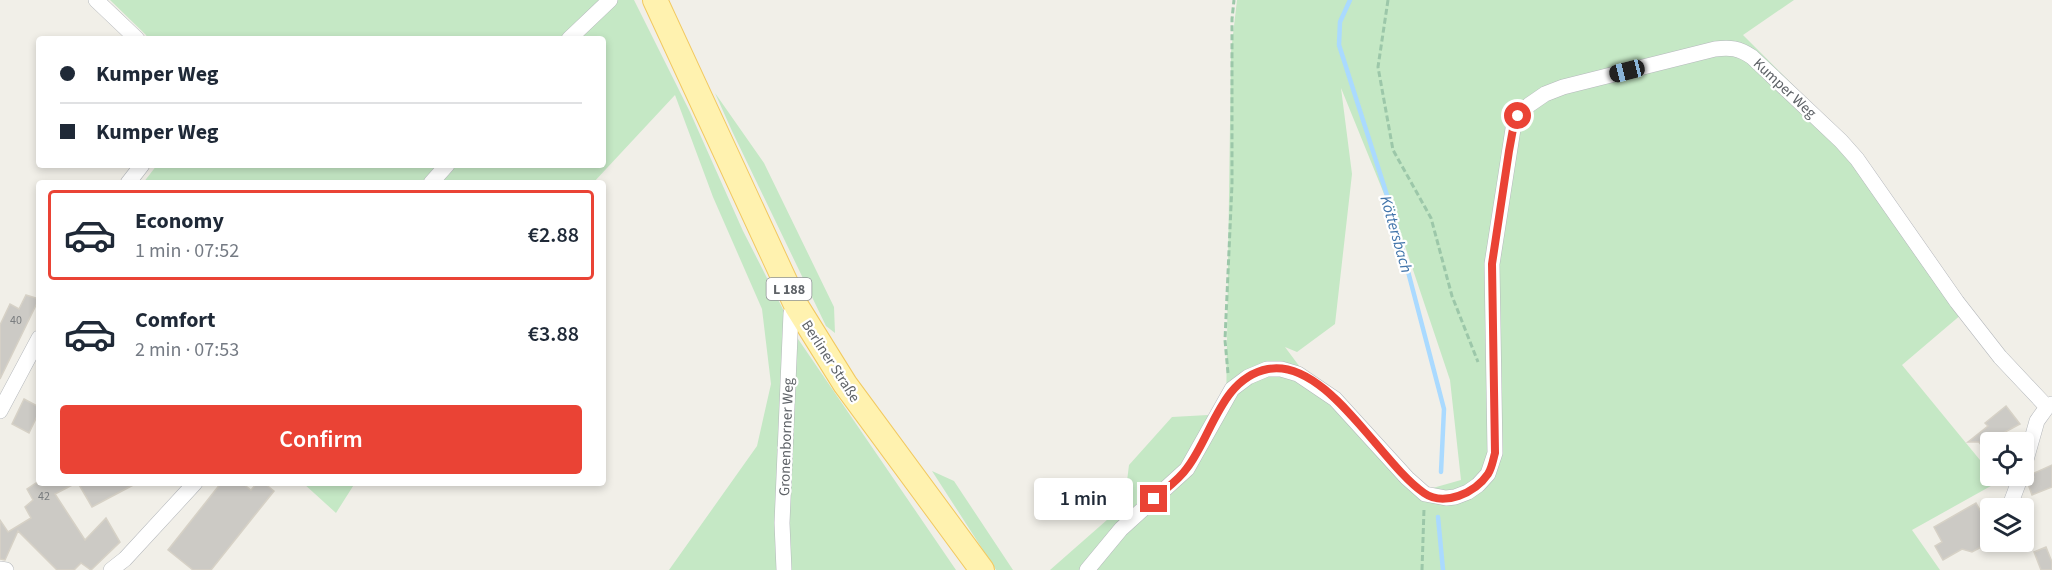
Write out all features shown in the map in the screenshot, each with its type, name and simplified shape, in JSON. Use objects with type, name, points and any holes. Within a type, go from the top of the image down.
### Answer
[{"type":"main road","name":"Berliner Straße","points":[[655,0],[797,307],[845,384],[982,570]]},
{"type":"street","points":[[96,0],[134,36]]},
{"type":"street","points":[[572,36],[610,0]]},
{"type":"street","name":"Kumper Weg","points":[[1425,494],[1446,498],[1468,492],[1488,474],[1495,453],[1492,264],[1511,140],[1518,116],[1545,94],[1563,87],[1728,47],[1740,49],[1752,57],[1841,141],[1857,159],[1957,302],[2000,357],[2050,406]]},
{"type":"street","points":[[130,180],[140,168]]},
{"type":"street","points":[[434,180],[444,168]]},
{"type":"street","name":"Gronenborner Weg","points":[[784,570],[782,523],[791,313],[797,307]]},
{"type":"street","points":[[0,411],[36,344]]},
{"type":"street","points":[[1087,570],[1121,530],[1187,469],[1232,388],[1248,377],[1267,369],[1281,369],[1298,374],[1335,399],[1407,478],[1425,494]]},
{"type":"street","points":[[2034,432],[2037,421],[2050,406]]},
{"type":"street","points":[[111,570],[125,559],[192,486]]},
{"type":"street","points":[[0,569],[6,570]]},
{"type":"path","points":[[1232,388],[1228,375],[1224,340],[1232,184],[1234,0]]},
{"type":"path","points":[[1388,0],[1378,67],[1393,150],[1431,218],[1452,296],[1479,365]]},
{"type":"path","points":[[1422,570],[1425,494]]},
{"type":"green space","points":[[110,0],[634,0],[690,112],[743,231],[788,319],[783,388],[779,387],[795,393],[792,391],[796,336],[956,570],[669,570],[757,446],[771,384],[762,309],[713,197],[675,95],[596,180],[145,180],[155,168],[606,168],[606,36],[146,35]]},
{"type":"green space","points":[[1237,0],[1794,0],[1743,35],[1845,137],[1969,308],[1902,365],[1980,460],[1980,486],[1991,486],[1912,530],[1940,570],[1050,570],[1124,505],[1129,465],[1172,417],[1226,414],[1231,52]],"holes":[[[1341,88],[1404,243],[1450,380],[1461,480],[1415,493],[1323,398],[1285,347],[1297,352],[1335,324],[1352,174]]]},
{"type":"green space","points":[[715,93],[764,163],[834,307],[835,333],[826,326]]},
{"type":"green space","points":[[932,471],[954,481],[1013,570],[996,570]]},
{"type":"green space","points":[[306,486],[353,486],[336,513]]},
{"type":"building","points":[[26,295],[36,298],[36,305],[0,379],[0,325],[10,304],[19,309]]},
{"type":"building","points":[[24,399],[36,405],[36,418],[29,433],[12,424]]},
{"type":"building","points":[[2006,406],[2020,424],[2005,432],[1980,432],[1988,426],[1985,423]]},
{"type":"building","points":[[1980,432],[1980,443],[1968,442]]},
{"type":"building","points":[[2052,465],[2052,487],[2032,495],[2029,486],[2034,486],[2034,473]]},
{"type":"building","points":[[36,483],[36,486],[70,486],[55,494],[85,540],[106,518],[120,542],[91,570],[81,563],[74,570],[57,570],[18,531],[5,560],[0,559],[0,520],[8,532],[31,518],[25,507],[33,500],[27,489]]},
{"type":"building","points":[[80,486],[131,486],[92,507]]},
{"type":"building","points":[[219,486],[246,486],[251,490],[254,486],[268,486],[274,491],[211,570],[193,570],[168,550]]},
{"type":"building","points":[[1976,503],[1980,510],[1980,548],[1972,552],[1962,549],[1943,560],[1935,546],[1942,542],[1934,527]]},
{"type":"building","points":[[2046,547],[2052,562],[2052,570],[2041,570],[2034,552]]},
{"type":"waterway","name":"Köttersbach","points":[[1350,0],[1340,22],[1339,45],[1393,214],[1444,409],[1441,472]]},
{"type":"waterway","name":"Köttersbach","points":[[1438,517],[1443,570]]},
{"type":"route","points":[[1154,499],[1187,469],[1232,388],[1248,377],[1267,369],[1281,369],[1298,374],[1335,399],[1407,478],[1425,494],[1446,498],[1455,497],[1478,485],[1488,474],[1495,453],[1492,264],[1501,196],[1513,129],[1518,116]]}]
